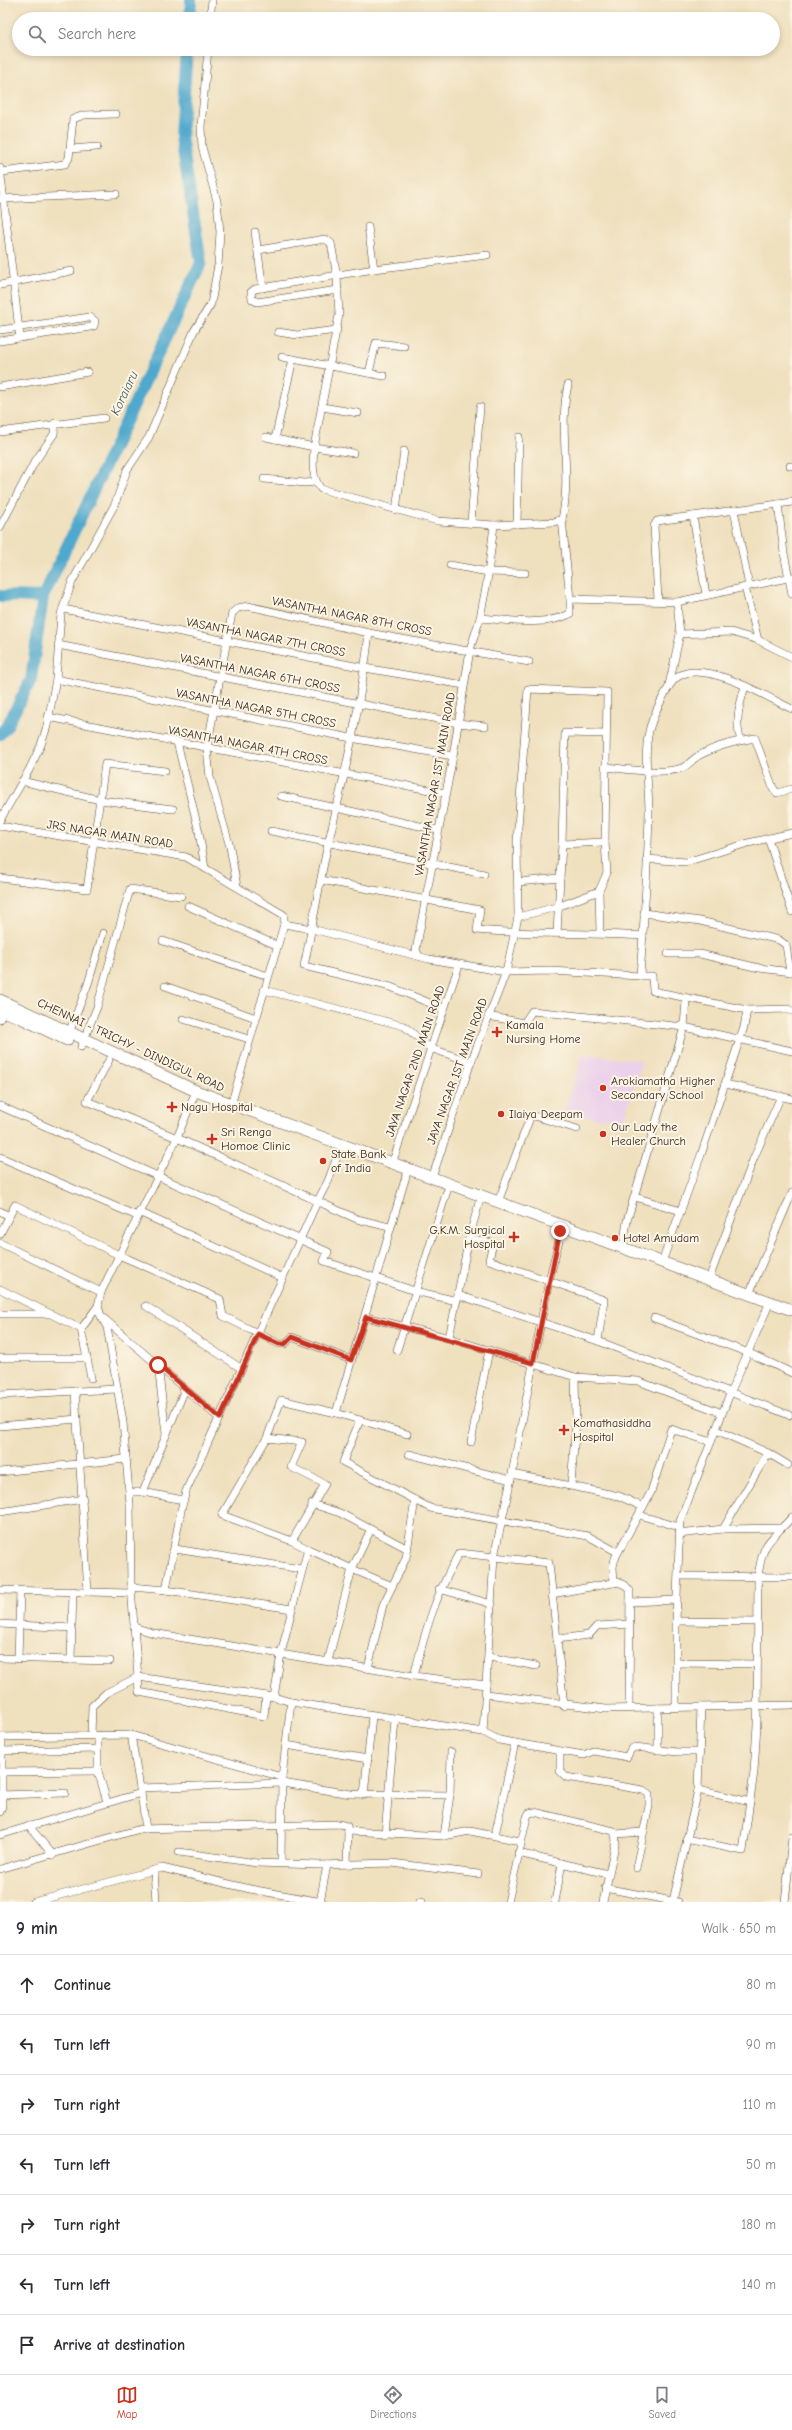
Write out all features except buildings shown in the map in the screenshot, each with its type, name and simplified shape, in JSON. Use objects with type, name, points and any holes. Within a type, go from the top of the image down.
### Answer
[{"type":"highway","name":"CHENNAI - TRICHY - DINDIGUL ROAD","points":[[0,1000],[69,1033],[83,1044],[109,1060],[339,1152],[432,1178],[498,1202],[561,1228],[769,1304],[792,1310]]},
{"type":"highway","name":"CHENNAI - TRICHY - DINDIGUL ROAD","points":[[1,1014],[83,1044],[195,1095],[231,1105],[391,1167],[406,1176],[479,1203],[623,1248],[709,1279],[749,1294],[792,1317]]},
{"type":"street","points":[[211,12],[212,0]]},
{"type":"street","points":[[0,820],[41,744],[56,678],[58,645],[63,609],[72,582],[115,504],[127,470],[149,437],[165,404],[194,331],[211,304],[218,265],[220,232],[217,201],[202,147],[201,127],[207,56]]},
{"type":"street","points":[[20,338],[1,199],[1,170],[65,164],[69,158],[72,124],[76,116],[116,114]]},
{"type":"street","points":[[70,149],[97,147]]},
{"type":"street","points":[[1,199],[116,194]]},
{"type":"street","points":[[368,227],[374,269]]},
{"type":"street","points":[[255,232],[263,288]]},
{"type":"street","points":[[258,250],[319,240],[329,240],[337,276],[339,315],[314,447],[312,466],[315,482],[321,489],[438,521],[471,524],[517,524],[554,522],[562,519]]},
{"type":"street","points":[[0,244],[8,244]]},
{"type":"street","points":[[338,290],[257,302],[252,299],[252,290],[374,269],[487,254]]},
{"type":"street","points":[[0,285],[71,271]]},
{"type":"street","points":[[0,330],[90,317],[95,321],[94,326],[90,327],[0,341]]},
{"type":"street","points":[[278,332],[297,335],[337,330]]},
{"type":"street","points":[[369,373],[376,342],[404,346]]},
{"type":"street","points":[[282,357],[384,376]]},
{"type":"street","points":[[275,439],[293,359]]},
{"type":"street","points":[[0,387],[88,372]]},
{"type":"street","points":[[480,618],[530,622],[562,618],[570,614],[570,599],[562,519],[565,480],[565,398],[568,385]]},
{"type":"street","points":[[322,407],[358,413]]},
{"type":"street","points":[[471,524],[480,407]]},
{"type":"street","points":[[0,432],[55,423],[104,418]]},
{"type":"street","points":[[0,527],[34,463],[54,434],[55,423]]},
{"type":"street","points":[[266,437],[353,453]]},
{"type":"street","points":[[517,524],[519,437]]},
{"type":"street","points":[[396,510],[404,451]]},
{"type":"street","points":[[264,479],[305,483],[315,482]]},
{"type":"street","points":[[658,600],[654,523],[792,502]]},
{"type":"street","points":[[778,504],[792,594]]},
{"type":"street","points":[[734,510],[758,640]]},
{"type":"street","points":[[693,516],[706,595]]},
{"type":"street","name":"VASANTHA NAGAR 1ST MAIN ROAD","points":[[418,954],[416,950],[444,792],[453,756],[470,650],[480,618],[494,524]]},
{"type":"street","points":[[450,566],[488,572],[525,573]]},
{"type":"street","points":[[570,599],[658,600],[677,602],[790,577]]},
{"type":"street","points":[[640,976],[649,811],[646,770],[649,730],[669,685],[680,634],[677,602]]},
{"type":"street","name":"VASANTHA NAGAR 8TH CROSS","points":[[226,640],[232,613],[238,608],[248,606],[369,633],[470,650],[529,662]]},
{"type":"street","name":"VASANTHA NAGAR 7TH CROSS","points":[[63,609],[365,668],[464,685]]},
{"type":"street","points":[[680,634],[731,632],[758,640],[792,657]]},
{"type":"street","points":[[369,633],[365,668],[351,738],[346,774],[338,810],[328,844],[304,966],[391,987],[444,1009]]},
{"type":"street","points":[[226,640],[207,748],[210,777],[230,847],[237,886]]},
{"type":"street","name":"VASANTHA NAGAR 6TH CROSS","points":[[58,645],[458,723],[485,726]]},
{"type":"street","points":[[669,685],[679,676],[689,673],[716,674],[745,686],[792,709]]},
{"type":"street","name":"VASANTHA NAGAR 5TH CROSS","points":[[56,678],[213,711],[453,756]]},
{"type":"street","points":[[741,740],[738,726],[738,710],[745,686]]},
{"type":"street","name":"JAYA NAGAR 1ST MAIN ROAD","points":[[432,1178],[471,1062],[506,972],[515,934],[518,917],[517,841],[528,689],[608,692],[606,734]]},
{"type":"street","name":"VASANTHA NAGAR 4TH CROSS","points":[[48,718],[444,792]]},
{"type":"street","points":[[557,933],[560,906],[565,733],[606,734],[605,842],[607,873],[599,891],[600,933]]},
{"type":"street","points":[[605,767],[646,770],[683,767],[693,758],[704,752],[741,740],[755,738],[770,781],[777,793],[792,789]]},
{"type":"street","points":[[177,742],[199,832],[205,868]]},
{"type":"street","points":[[0,878],[87,889],[105,764],[166,770]]},
{"type":"street","points":[[22,781],[100,800],[173,809]]},
{"type":"street","points":[[281,796],[338,810],[438,830]]},
{"type":"street","name":"JRS NAGAR MAIN ROAD","points":[[0,826],[93,843],[186,857],[214,872],[284,916],[284,924]]},
{"type":"street","points":[[271,831],[328,844],[484,874]]},
{"type":"street","points":[[647,859],[686,862],[768,838],[792,833]]},
{"type":"street","points":[[768,838],[789,890],[792,912]]},
{"type":"street","points":[[562,844],[605,842]]},
{"type":"street","points":[[518,882],[560,878]]},
{"type":"street","points":[[321,880],[480,910],[477,930],[515,934],[600,933],[643,936]]},
{"type":"street","points":[[83,1044],[97,1007],[130,890],[181,896]]},
{"type":"street","points":[[518,917],[560,906],[599,891]]},
{"type":"street","points":[[188,906],[276,945]]},
{"type":"street","points":[[644,913],[717,924],[779,940],[786,944]]},
{"type":"street","points":[[231,1105],[276,945],[284,924],[312,929],[391,950],[506,972],[550,971],[652,976],[653,991],[686,1000],[747,1010],[788,1009],[792,1011]]},
{"type":"street","points":[[69,1033],[88,984],[103,933]]},
{"type":"street","points":[[786,944],[792,939]]},
{"type":"street","points":[[163,941],[268,976]]},
{"type":"street","points":[[668,954],[700,954],[760,968],[791,972],[786,944]]},
{"type":"street","name":"JAYA NAGAR 2ND MAIN ROAD","points":[[391,1167],[459,964]]},
{"type":"street","points":[[165,986],[256,1018]]},
{"type":"street","points":[[264,990],[404,1026],[430,1048],[471,1062]]},
{"type":"street","points":[[623,1248],[635,1196],[684,1027],[686,1000]]},
{"type":"street","points":[[662,1262],[725,1084],[747,1010]]},
{"type":"street","points":[[488,1016],[524,1022],[532,1011],[684,1027],[739,1041],[792,1051]]},
{"type":"street","points":[[183,1019],[249,1039]]},
{"type":"street","points":[[109,1060],[87,1101],[177,1138],[357,1219],[389,1227]]},
{"type":"street","points":[[725,1084],[792,1099]]},
{"type":"street","points":[[91,1378],[81,1329],[98,1306],[101,1292],[138,1214],[177,1138],[195,1095]]},
{"type":"street","points":[[709,1279],[753,1160],[781,1096]]},
{"type":"street","points":[[0,1106],[328,1252],[324,1262],[416,1291],[457,1298],[598,1341],[731,1391],[789,1415]]},
{"type":"street","points":[[498,1202],[531,1115],[577,1129]]},
{"type":"street","points":[[166,1590],[175,1549],[183,1500],[317,1202],[328,1181],[339,1152]]},
{"type":"street","points":[[0,1157],[138,1214],[283,1278]]},
{"type":"street","points":[[336,1413],[351,1360],[366,1317],[374,1277],[406,1176]]},
{"type":"street","points":[[398,1350],[447,1191]]},
{"type":"street","points":[[749,1294],[792,1193]]},
{"type":"street","points":[[635,1196],[681,1211]]},
{"type":"street","points":[[449,1338],[469,1238],[479,1203]]},
{"type":"street","points":[[0,1234],[15,1205],[119,1255],[220,1299],[223,1316],[279,1344],[285,1344],[292,1337],[351,1360]]},
{"type":"street","points":[[0,1211],[9,1216]]},
{"type":"street","points":[[483,1732],[489,1657],[494,1557],[512,1477],[549,1280],[561,1228]]},
{"type":"street","points":[[469,1238],[493,1243],[489,1260],[604,1300],[598,1341]]},
{"type":"street","points":[[0,1243],[101,1292]]},
{"type":"street","points":[[0,1289],[81,1329]]},
{"type":"street","points":[[676,1708],[676,1621],[679,1576],[679,1531],[722,1413],[769,1304]]},
{"type":"street","points":[[98,1306],[107,1328],[123,1422],[129,1492],[131,1590],[139,1692],[264,1716],[266,1696]]},
{"type":"street","points":[[146,1306],[242,1368]]},
{"type":"street","points":[[0,1314],[51,1314]]},
{"type":"street","points":[[101,1316],[220,1418]]},
{"type":"street","points":[[366,1317],[449,1338],[575,1377],[638,1381],[722,1413]]},
{"type":"street","points":[[654,1318],[749,1353],[792,1373]]},
{"type":"street","points":[[471,1442],[489,1350]]},
{"type":"street","points":[[0,1358],[87,1358]]},
{"type":"street","points":[[158,1365],[166,1436]]},
{"type":"street","points":[[571,1485],[576,1421],[575,1377]]},
{"type":"street","points":[[0,1395],[117,1389]]},
{"type":"street","points":[[143,1492],[185,1389]]},
{"type":"street","points":[[75,1391],[84,1499],[88,1592]]},
{"type":"street","points":[[392,1586],[292,1541],[222,1515],[267,1438],[281,1400],[336,1413],[407,1434]]},
{"type":"street","points":[[0,1426],[77,1419]]},
{"type":"street","points":[[360,1420],[343,1462],[430,1508],[588,1536],[617,1552]]},
{"type":"street","points":[[614,1583],[613,1567],[617,1552],[651,1492],[671,1429],[711,1442]]},
{"type":"street","points":[[716,1430],[768,1453],[790,1466],[792,1458]]},
{"type":"street","points":[[267,1438],[302,1442],[291,1467],[325,1484],[312,1504],[292,1541]]},
{"type":"street","points":[[723,1529],[768,1453]]},
{"type":"street","points":[[409,1454],[512,1477],[571,1485],[619,1496],[642,1507]]},
{"type":"street","points":[[0,1472],[126,1460]]},
{"type":"street","points":[[129,1492],[143,1492],[183,1500]]},
{"type":"street","points":[[0,1512],[84,1499]]},
{"type":"street","points":[[368,1668],[383,1605],[408,1549],[415,1500]]},
{"type":"street","points":[[312,1504],[340,1513],[408,1549]]},
{"type":"street","points":[[639,1515],[679,1531],[786,1527]]},
{"type":"street","points":[[686,1839],[743,1851],[750,1802],[758,1706],[758,1577],[761,1553],[765,1545],[786,1527],[792,1517]]},
{"type":"street","points":[[328,1661],[352,1569],[370,1530]]},
{"type":"street","points":[[175,1549],[301,1569]]},
{"type":"street","points":[[274,1697],[281,1654],[301,1569],[308,1549]]},
{"type":"street","points":[[414,1676],[428,1619],[439,1589],[459,1553],[549,1563],[564,1706]]},
{"type":"street","points":[[679,1576],[792,1577]]},
{"type":"street","points":[[552,1594],[614,1583],[625,1585],[630,1591],[629,1708]]},
{"type":"street","points":[[439,1589],[492,1604]]},
{"type":"street","points":[[0,1590],[88,1592],[166,1590],[292,1609]]},
{"type":"street","points":[[18,1659],[20,1591]]},
{"type":"street","points":[[71,1660],[73,1591]]},
{"type":"street","points":[[630,1602],[677,1600]]},
{"type":"street","points":[[676,1621],[758,1622]]},
{"type":"street","points":[[0,1624],[72,1628]]},
{"type":"street","points":[[557,1639],[589,1635],[597,1626],[630,1624]]},
{"type":"street","points":[[134,1627],[153,1633],[414,1676],[486,1685]]},
{"type":"street","points":[[489,1657],[536,1666]]},
{"type":"street","points":[[0,1658],[110,1661]]},
{"type":"street","points":[[677,1663],[757,1664]]},
{"type":"street","points":[[107,1802],[98,1770],[98,1749],[94,1735],[92,1706],[106,1693],[138,1677],[274,1697],[291,1702],[396,1720],[483,1732],[499,1740],[584,1755],[593,1751],[625,1757],[628,1756],[631,1749],[635,1747],[658,1750],[700,1752]]},
{"type":"street","points":[[486,1694],[564,1706],[606,1709],[792,1705]]},
{"type":"street","points":[[281,1862],[282,1780],[291,1702]]},
{"type":"street","points":[[605,1888],[676,1902],[686,1839],[698,1790],[701,1707]]},
{"type":"street","points":[[658,1708],[658,1750]]},
{"type":"street","points":[[364,1795],[372,1716]]},
{"type":"street","points":[[385,1834],[396,1720]]},
{"type":"street","points":[[131,1735],[146,1829]]},
{"type":"street","points":[[0,1812],[1,1737],[131,1735],[282,1780],[364,1795],[450,1795]]},
{"type":"street","points":[[495,1835],[515,1743]]},
{"type":"street","points":[[286,1744],[368,1759]]},
{"type":"street","points":[[1,1751],[98,1749]]},
{"type":"street","points":[[560,1751],[560,1771],[566,1777],[643,1790],[649,1794],[650,1799],[636,1868]]},
{"type":"street","points":[[444,1836],[450,1795],[452,1752]]},
{"type":"street","points":[[1,1772],[98,1770]]},
{"type":"street","points":[[0,1835],[107,1802],[140,1790],[282,1780]]},
{"type":"street","points":[[698,1790],[750,1802]]},
{"type":"street","points":[[1,1795],[65,1793]]},
{"type":"street","points":[[508,1902],[520,1841],[528,1815],[534,1812],[612,1830],[616,1834],[643,1832]]},
{"type":"street","points":[[0,1869],[146,1829],[281,1824],[340,1824],[347,1826],[347,1864]]},
{"type":"street","points":[[30,1826],[53,1855]]},
{"type":"street","points":[[348,1831],[444,1836],[470,1831],[520,1841]]},
{"type":"street","points":[[603,1902],[616,1834]]},
{"type":"street","points":[[788,1898],[792,1837]]},
{"type":"street","points":[[179,1852],[257,1863],[281,1862],[327,1865],[392,1863],[478,1874]]},
{"type":"street","points":[[518,1853],[608,1874]]},
{"type":"street","points":[[555,1902],[562,1863]]},
{"type":"street","points":[[34,1902],[154,1870],[170,1870],[250,1889],[321,1902],[327,1865]]},
{"type":"street","points":[[154,1870],[156,1902]]},
{"type":"shaded area","name":"Arokiamatha Higher Secondary School","points":[[583,1054],[642,1061],[623,1120],[563,1115]]},
{"type":"waterway","name":"Koraiaru","points":[[190,12],[191,0]]},
{"type":"waterway","name":"Koraiaru","points":[[0,734],[7,726],[31,680],[43,597],[201,263],[181,137],[187,56]]},
{"type":"waterway","points":[[0,596],[43,597]]},
{"type":"place","name":"Kamala Nursing Home","points":[[497,1032]]},
{"type":"place","name":"Arokiamatha Higher Secondary School","points":[[603,1088]]},
{"type":"place","name":"Nagu Hospital","points":[[172,1107]]},
{"type":"place","name":"Ilaiya Deepam","points":[[501,1114]]},
{"type":"place","name":"Our Lady the Healer Church","points":[[603,1134]]},
{"type":"place","name":"Sri Renga Homoe Clinic","points":[[212,1139]]},
{"type":"place","name":"State Bank of India","points":[[323,1161]]},
{"type":"place","name":"G.K.M. Surgical Hospital","points":[[514,1237]]},
{"type":"place","name":"Hotel Amudam","points":[[615,1238]]},
{"type":"place","name":"Komathasiddha Hospital","points":[[564,1430]]},
{"type":"route","points":[[158,1365],[204,1406],[220,1418],[258,1334],[283,1345],[289,1338],[292,1337],[351,1360],[366,1317],[449,1338],[533,1363],[560,1231]]}]
